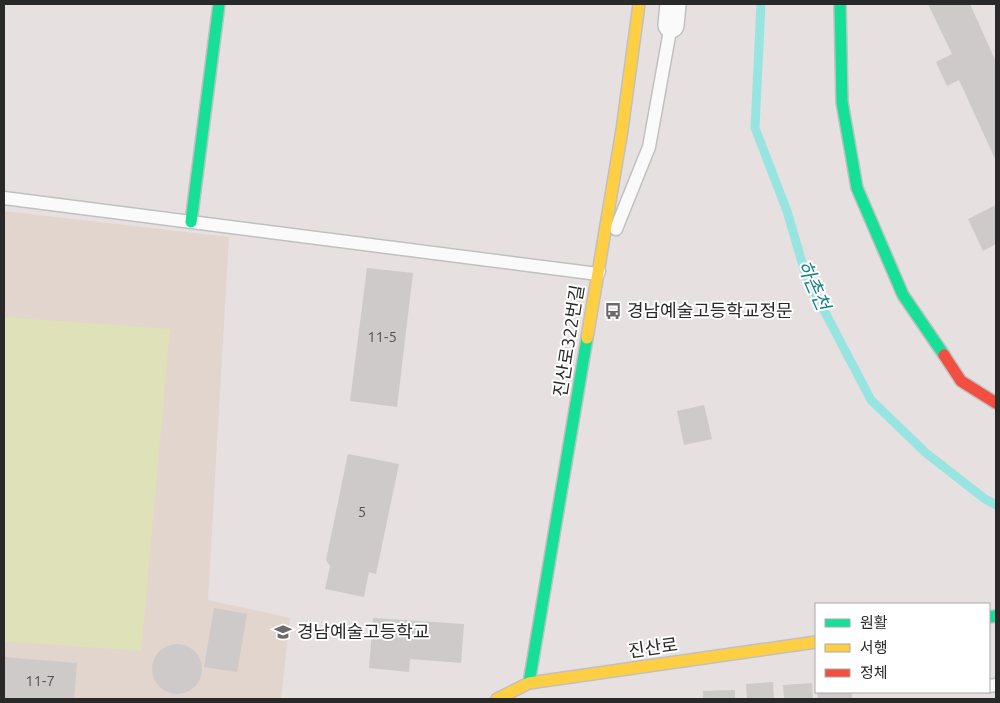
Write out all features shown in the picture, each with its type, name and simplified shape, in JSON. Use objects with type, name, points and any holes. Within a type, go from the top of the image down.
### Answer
[{"type":"street","points":[[191,222],[220,4]]},
{"type":"street","name":"진산로322번길","points":[[529,683],[622,130],[639,4]]},
{"type":"street","points":[[840,4],[842,102],[856,188],[903,295],[961,381],[996,403]]},
{"type":"street","name":"진산로","points":[[497,699],[529,683],[815,642]]},
{"type":"lane","points":[[4,198],[598,274],[649,147],[672,14]]},
{"type":"shaded area","name":"경남예술고등학교","points":[[4,211],[229,237],[208,600],[290,618],[281,699],[4,699]]},
{"type":"green space","points":[[4,317],[170,329],[141,651],[4,641]]},
{"type":"building","points":[[928,4],[970,4],[996,62],[996,161],[959,80],[947,86],[936,62],[952,54]]},
{"type":"building","points":[[996,205],[996,244],[983,251],[968,219]]},
{"type":"building","points":[[367,268],[413,273],[397,407],[350,401]]},
{"type":"building","points":[[704,405],[712,439],[684,445],[677,411]]},
{"type":"building","points":[[348,454],[399,464],[376,574],[369,572],[364,597],[325,589],[330,566],[326,560]]},
{"type":"building","points":[[214,608],[247,614],[237,672],[204,667]]},
{"type":"building","points":[[373,618],[464,624],[461,663],[410,659],[409,672],[369,668]]},
{"type":"building","points":[[177,644],[191,648],[198,655],[202,669],[198,683],[191,690],[177,694],[163,690],[156,683],[152,669],[156,655],[163,648]]},
{"type":"building","points":[[4,657],[77,663],[74,699],[4,699]]},
{"type":"building","points":[[773,682],[774,699],[747,699],[746,684]]},
{"type":"building","points":[[812,683],[813,699],[784,699],[783,685]]},
{"type":"building","points":[[735,690],[735,699],[703,699],[703,691]]},
{"type":"building","points":[[817,693],[852,693],[852,699],[818,699]]},
{"type":"waterway","name":"하촌천","points":[[761,4],[755,128],[787,211],[806,276],[871,400],[926,453],[985,499],[996,505]]},
{"type":"traffic: fast","points":[[191,222],[219,4]]},
{"type":"traffic: fast","points":[[840,4],[842,102],[857,188],[903,295],[944,355]]},
{"type":"traffic: fast","points":[[529,683],[587,338]]},
{"type":"traffic: fast","points":[[990,617],[996,616]]},
{"type":"traffic: slow","points":[[587,338],[622,130],[639,4]]},
{"type":"traffic: slow","points":[[497,699],[529,683],[815,642]]},
{"type":"traffic: jam","points":[[944,355],[961,381],[996,403]]},
{"type":"place","name":"경남예술고등학교정문","points":[[613,311]]},
{"type":"place","name":"경남예술고등학교","points":[[283,632]]}]
